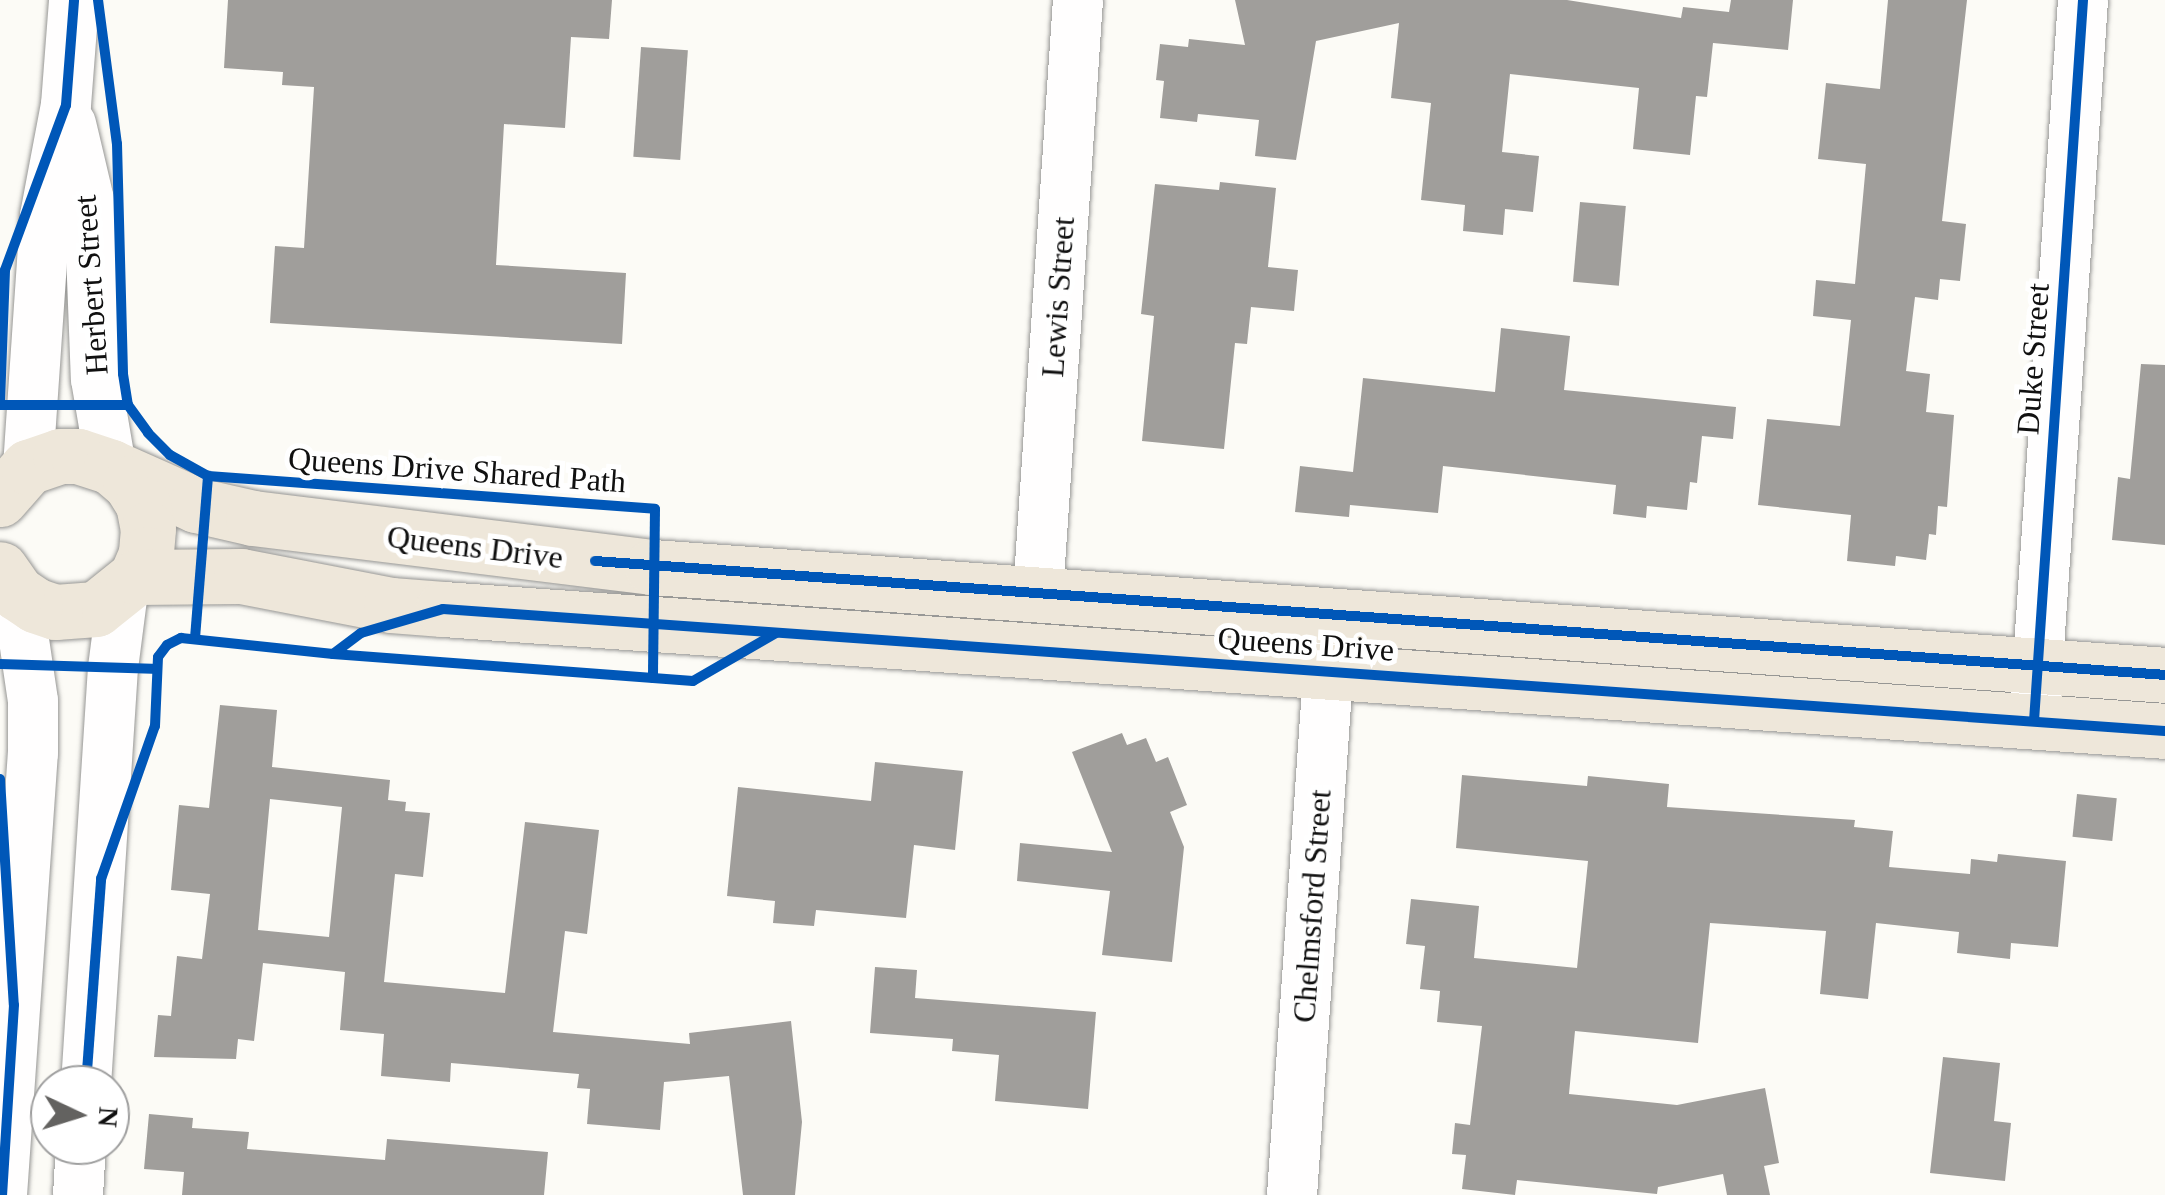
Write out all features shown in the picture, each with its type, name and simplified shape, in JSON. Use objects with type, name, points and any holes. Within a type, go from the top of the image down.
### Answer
[{"type":"main road","name":"Herbert Street","points":[[8,486],[43,460],[78,456],[111,466]]},
{"type":"main road","name":"Queens Drive","points":[[111,466],[205,508],[334,530],[652,567],[2165,675]]},
{"type":"main road","points":[[5,578],[45,608],[76,612],[96,609],[130,584],[146,554],[143,504],[111,466]]},
{"type":"main road","name":"Queens Drive","points":[[130,584],[242,576],[391,605],[443,610],[2165,730]]},
{"type":"street","name":"Herbert Street","points":[[8,486],[45,216],[66,105],[74,0]]},
{"type":"street","name":"Lewis Street","points":[[1038,594],[1078,0]]},
{"type":"street","name":"Duke Street","points":[[2034,721],[2083,0]]},
{"type":"street","name":"Herbert Street","points":[[66,105],[89,200],[96,379],[111,466]]},
{"type":"street","points":[[2,1195],[33,702],[5,578]]},
{"type":"street","points":[[87,1065],[112,681],[130,584]]},
{"type":"street","name":"Chelmsford Street","points":[[1292,1195],[1332,616]]},
{"type":"street","points":[[78,1195],[80,1165]]},
{"type":"building","points":[[228,0],[612,0],[609,39],[571,37],[565,128],[504,124],[496,265],[626,273],[622,344],[270,323],[275,246],[304,248],[314,87],[282,85],[283,72],[224,68]]},
{"type":"building","points":[[1235,0],[1567,0],[1681,18],[1683,7],[1729,12],[1731,0],[1793,0],[1788,50],[1713,43],[1707,97],[1696,96],[1690,155],[1633,149],[1639,88],[1510,74],[1502,152],[1539,156],[1533,212],[1505,209],[1503,235],[1463,231],[1465,205],[1421,200],[1431,103],[1391,98],[1399,23],[1316,41],[1296,160],[1255,156],[1259,120],[1198,114],[1197,122],[1160,118],[1164,81],[1156,80],[1160,44],[1188,47],[1189,39],[1245,45]]},
{"type":"building","points":[[1888,0],[1967,0],[1942,221],[1966,224],[1960,281],[1940,279],[1938,300],[1915,297],[1906,371],[1930,374],[1926,412],[1954,415],[1947,507],[1938,506],[1936,535],[1929,534],[1926,560],[1896,556],[1895,566],[1847,561],[1851,515],[1758,505],[1767,419],[1840,426],[1851,320],[1813,316],[1816,280],[1855,284],[1866,164],[1818,159],[1826,83],[1880,89]]},
{"type":"building","points":[[641,47],[688,50],[680,160],[633,157]]},
{"type":"building","points":[[1220,182],[1276,188],[1268,267],[1298,270],[1294,311],[1251,307],[1247,344],[1235,343],[1224,449],[1142,441],[1154,316],[1141,314],[1155,184],[1219,190]]},
{"type":"building","points":[[1580,202],[1626,206],[1619,286],[1573,282]]},
{"type":"building","points":[[1501,328],[1570,336],[1564,390],[1736,407],[1733,439],[1702,436],[1697,483],[1690,482],[1687,510],[1647,506],[1646,518],[1613,514],[1616,485],[1443,466],[1438,513],[1350,505],[1349,517],[1295,512],[1300,466],[1353,472],[1363,378],[1495,392]]},
{"type":"building","points":[[2141,364],[2165,365],[2165,545],[2112,540],[2118,477],[2130,479]]},
{"type":"building","points":[[220,705],[277,710],[272,767],[390,780],[388,800],[406,802],[405,811],[430,813],[423,877],[395,874],[384,982],[505,993],[525,822],[599,830],[587,934],[565,931],[553,1032],[690,1044],[689,1033],[791,1021],[802,1122],[795,1195],[743,1195],[729,1076],[664,1082],[660,1130],[587,1124],[590,1089],[577,1088],[579,1074],[451,1063],[450,1082],[381,1076],[384,1034],[340,1030],[345,972],[263,963],[254,1041],[238,1039],[236,1059],[154,1057],[158,1015],[171,1016],[177,956],[202,959],[210,894],[171,890],[179,805],[209,808]],"holes":[[[270,799],[342,807],[329,937],[258,930]]]},
{"type":"building","points":[[1122,733],[1127,745],[1146,738],[1156,762],[1168,757],[1187,805],[1170,812],[1184,847],[1172,962],[1102,955],[1110,891],[1017,881],[1020,843],[1112,852],[1072,752]]},
{"type":"building","points":[[875,762],[963,771],[955,850],[914,845],[906,918],[816,910],[814,926],[773,923],[775,901],[727,896],[738,787],[871,801]]},
{"type":"building","points":[[1462,775],[1587,786],[1588,776],[1669,784],[1667,807],[1855,820],[1854,827],[1893,831],[1889,867],[1970,874],[1971,859],[1997,862],[1998,854],[2066,861],[2058,947],[2011,943],[2010,959],[1957,953],[1959,932],[1876,923],[1868,999],[1820,994],[1826,931],[1710,923],[1698,1043],[1575,1031],[1569,1094],[1677,1105],[1765,1088],[1779,1163],[1764,1166],[1770,1195],[1727,1195],[1723,1174],[1658,1187],[1657,1194],[1517,1180],[1515,1195],[1462,1189],[1466,1155],[1452,1154],[1455,1123],[1470,1125],[1482,1026],[1437,1022],[1440,991],[1420,989],[1425,946],[1406,944],[1411,899],[1479,906],[1474,958],[1577,968],[1588,861],[1456,848]]},
{"type":"building","points":[[2077,794],[2117,798],[2112,841],[2073,837]]},
{"type":"building","points":[[875,967],[917,970],[915,998],[1096,1012],[1088,1109],[995,1101],[999,1055],[952,1051],[953,1039],[870,1033]]},
{"type":"building","points":[[1943,1057],[2000,1063],[1994,1121],[2011,1123],[2005,1181],[1930,1173]]},
{"type":"building","points":[[149,1114],[193,1118],[192,1128],[249,1132],[247,1149],[385,1160],[387,1139],[548,1152],[544,1195],[182,1195],[184,1172],[144,1169]]},
{"type":"cycle path","points":[[0,401],[5,270],[66,105],[74,0]]},
{"type":"cycle path","name":"Queens Drive Shared Path","points":[[98,0],[117,144],[123,374],[128,405],[148,433],[170,455],[208,476],[655,509],[653,678]]},
{"type":"cycle path","points":[[2034,721],[2083,0]]},
{"type":"cycle path","points":[[0,405],[128,405]]},
{"type":"cycle path","points":[[195,638],[208,476]]},
{"type":"cycle path","points":[[595,561],[2165,675]]},
{"type":"cycle path","points":[[87,1065],[101,879],[155,726],[158,657],[167,645],[181,638],[333,654],[361,633],[443,609],[2165,731]]},
{"type":"cycle path","points":[[333,654],[693,681],[776,633]]},
{"type":"cycle path","points":[[0,664],[155,669]]},
{"type":"cycle path","points":[[0,779],[14,1005],[2,1195]]}]
